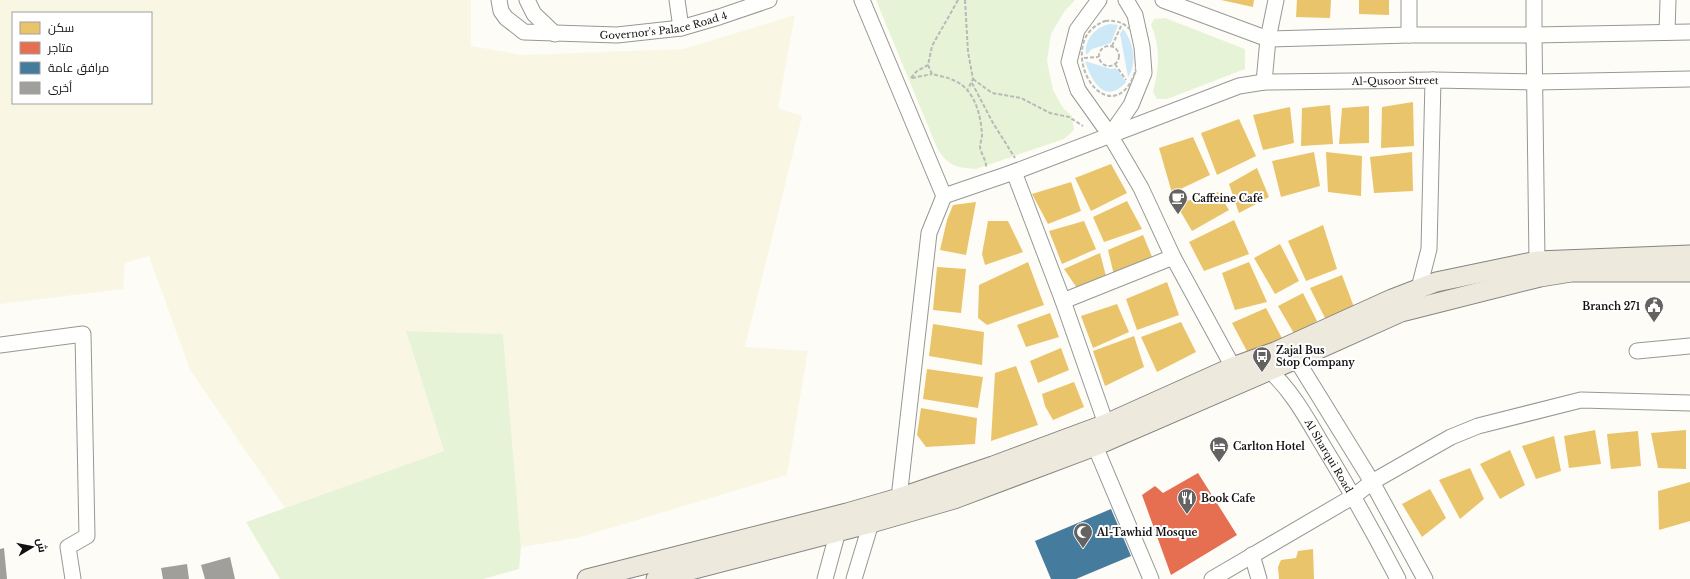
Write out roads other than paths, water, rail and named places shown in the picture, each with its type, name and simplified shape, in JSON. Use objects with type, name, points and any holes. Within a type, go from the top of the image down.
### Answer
[{"type":"main road","points":[[656,579],[899,506],[993,466],[1106,424],[1233,367],[1274,352],[1392,299],[1436,282],[1537,261],[1690,256]]},
{"type":"main road","points":[[899,506],[954,499],[1095,446],[1401,312],[1540,277],[1570,272],[1690,272]]},
{"type":"main road","points":[[587,579],[837,524]]},
{"type":"street","name":"Governor's Palace Road 4","points":[[499,0],[501,11],[506,18],[524,32],[617,35],[681,28],[720,17],[769,0]]},
{"type":"street","points":[[526,0],[534,14],[555,34]]},
{"type":"street","points":[[677,0],[681,28]]},
{"type":"street","points":[[862,0],[944,196],[929,233],[899,506]]},
{"type":"street","points":[[1099,0],[1077,30],[1069,62],[1078,90],[1110,136],[1141,188],[1173,257],[1233,367],[1241,370],[1269,370]]},
{"type":"street","points":[[1110,136],[1131,104],[1144,73],[1142,47],[1135,15],[1126,0]]},
{"type":"street","points":[[1163,0],[1268,39],[1409,35],[1534,35],[1690,32]]},
{"type":"street","points":[[1264,82],[1268,39],[1276,0]]},
{"type":"street","points":[[1409,0],[1409,35]]},
{"type":"street","points":[[1534,0],[1537,261]]},
{"type":"street","points":[[1667,32],[1668,0]]},
{"type":"street","name":"Al-Qusoor Street","points":[[944,196],[1015,166],[1110,136],[1239,86],[1264,82],[1433,80],[1535,82],[1690,79]]},
{"type":"street","points":[[1401,312],[1419,288],[1429,249],[1433,80]]},
{"type":"street","points":[[1015,166],[1106,424]]},
{"type":"street","points":[[1063,301],[1173,257]]},
{"type":"street","points":[[0,345],[83,334],[87,536],[68,548],[73,579]]},
{"type":"street","points":[[1637,351],[1690,346]]},
{"type":"street","points":[[1274,352],[1296,359],[1372,482],[1425,579]]},
{"type":"street","name":"Al Sharqui Road","points":[[1269,370],[1281,381],[1294,397],[1354,496],[1398,579]]},
{"type":"street","points":[[1212,579],[1354,496],[1372,482],[1451,437],[1478,426],[1581,400],[1690,403]]},
{"type":"street","points":[[1095,446],[1151,579]]},
{"type":"street","points":[[854,579],[870,515]]},
{"type":"street","points":[[824,579],[837,524]]},
{"type":"street","points":[[1252,555],[1259,579]]},
{"type":"water","points":[[1110,24],[1118,25],[1111,43],[1092,49],[1086,55],[1087,44],[1095,31]]},
{"type":"water","points":[[1123,29],[1132,46],[1133,52],[1133,65],[1128,77],[1120,34]]},
{"type":"water","points":[[1085,61],[1111,69],[1116,68],[1126,82],[1112,92],[1105,91],[1100,88],[1091,76]]},
{"type":"place","name":"Caffeine Café","points":[[1178,215]]},
{"type":"place","name":"Branch 271","points":[[1654,323]]},
{"type":"place","name":"Zajal Bus Stop Company","points":[[1262,373]]},
{"type":"place","name":"Carlton Hotel","points":[[1219,463]]},
{"type":"place","name":"Book Cafe","points":[[1187,515]]},
{"type":"place","name":"Al-Tawhid Mosque","points":[[1083,549]]}]
